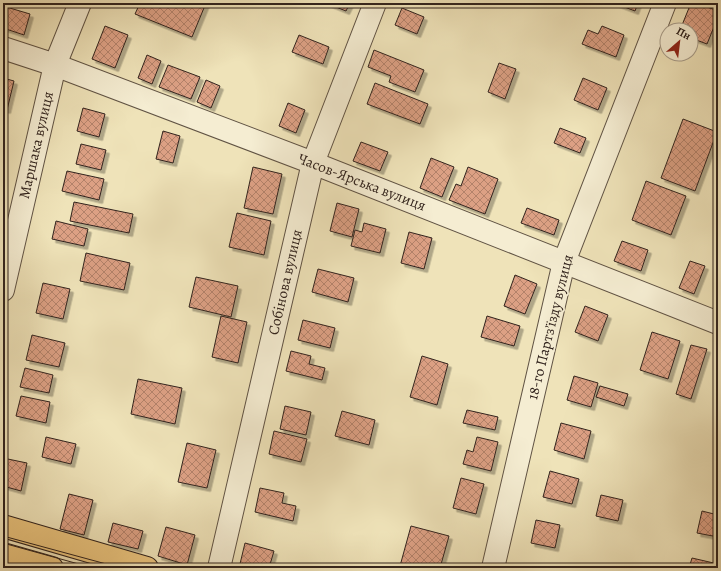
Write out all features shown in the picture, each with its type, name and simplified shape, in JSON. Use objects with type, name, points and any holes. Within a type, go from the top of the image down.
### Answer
[{"type":"main road","points":[[3,526],[147,568]]},
{"type":"main road","points":[[3,554],[52,568]]},
{"type":"street","name":"Маршака вулиця","points":[[3,290],[55,65],[80,3]]},
{"type":"street","name":"Собінова вулиця","points":[[219,568],[313,163],[375,3]]},
{"type":"street","name":"18-го Партз’їзду вулиця","points":[[493,568],[564,262],[665,3]]},
{"type":"street","name":"Часов-Ярська вулиця","points":[[3,48],[55,65],[313,163],[718,323]]},
{"type":"building","points":[[140,3],[206,3],[192,37],[135,14]]},
{"type":"building","points":[[326,3],[350,3],[346,11]]},
{"type":"building","points":[[614,3],[638,3],[635,11]]},
{"type":"building","points":[[691,3],[696,3],[718,11],[718,17],[707,44],[699,41],[699,22],[683,22]]},
{"type":"building","points":[[3,6],[30,14],[24,35],[3,28]]},
{"type":"building","points":[[402,8],[424,17],[417,34],[395,25]]},
{"type":"building","points":[[105,26],[128,35],[115,68],[92,59]]},
{"type":"building","points":[[602,26],[624,35],[616,57],[582,44],[588,30],[598,34]]},
{"type":"building","points":[[299,35],[329,47],[323,64],[292,52]]},
{"type":"building","points":[[374,50],[424,70],[415,92],[389,82],[391,76],[368,67]]},
{"type":"building","points":[[147,55],[161,61],[152,84],[138,78]]},
{"type":"building","points":[[499,63],[516,69],[505,99],[488,92]]},
{"type":"building","points":[[168,65],[200,77],[191,99],[159,87]]},
{"type":"building","points":[[3,78],[14,81],[7,110],[3,109]]},
{"type":"building","points":[[583,78],[607,88],[598,110],[574,100]]},
{"type":"building","points":[[206,80],[220,86],[211,108],[197,102]]},
{"type":"building","points":[[375,83],[428,104],[420,124],[367,104]]},
{"type":"building","points":[[288,103],[305,110],[296,133],[279,126]]},
{"type":"building","points":[[83,108],[105,114],[99,137],[77,131]]},
{"type":"building","points":[[683,119],[717,132],[695,191],[661,178]]},
{"type":"building","points":[[560,128],[586,138],[580,153],[554,143]]},
{"type":"building","points":[[163,131],[180,136],[173,163],[156,159]]},
{"type":"building","points":[[361,142],[388,152],[380,171],[353,161]]},
{"type":"building","points":[[81,144],[106,150],[101,170],[76,164]]},
{"type":"building","points":[[431,158],[454,167],[442,197],[420,188]]},
{"type":"building","points":[[253,167],[282,174],[273,214],[244,208]]},
{"type":"building","points":[[468,167],[498,179],[485,214],[449,200],[456,184],[461,186]]},
{"type":"building","points":[[67,171],[104,179],[99,200],[62,191]]},
{"type":"building","points":[[646,181],[686,196],[671,235],[632,220]]},
{"type":"building","points":[[74,202],[133,214],[129,233],[70,221]]},
{"type":"building","points":[[337,203],[359,209],[352,237],[330,231]]},
{"type":"building","points":[[527,208],[559,220],[554,235],[521,223]]},
{"type":"building","points":[[237,213],[271,221],[264,255],[229,247]]},
{"type":"building","points":[[56,221],[88,229],[84,246],[52,239]]},
{"type":"building","points":[[364,223],[386,229],[380,253],[351,246],[355,230],[362,232]]},
{"type":"building","points":[[409,232],[432,238],[424,269],[401,263]]},
{"type":"building","points":[[622,241],[648,250],[641,271],[614,261]]},
{"type":"building","points":[[86,253],[130,263],[124,290],[80,281]]},
{"type":"building","points":[[690,261],[705,266],[694,294],[679,288]]},
{"type":"building","points":[[318,269],[354,278],[348,302],[312,292]]},
{"type":"building","points":[[515,275],[537,284],[525,314],[504,306]]},
{"type":"building","points":[[196,277],[238,286],[231,317],[189,307]]},
{"type":"building","points":[[43,283],[70,289],[63,319],[36,313]]},
{"type":"building","points":[[585,306],[608,315],[598,341],[575,332]]},
{"type":"building","points":[[221,316],[247,322],[238,363],[212,357]]},
{"type":"building","points":[[487,316],[520,326],[514,346],[481,337]]},
{"type":"building","points":[[303,320],[335,328],[330,348],[298,340]]},
{"type":"building","points":[[652,332],[680,341],[668,379],[640,370]]},
{"type":"building","points":[[32,335],[65,343],[59,367],[26,360]]},
{"type":"building","points":[[691,345],[707,349],[691,399],[676,394]]},
{"type":"building","points":[[291,351],[311,356],[309,364],[325,368],[322,380],[286,371]]},
{"type":"building","points":[[422,356],[448,364],[437,405],[410,397]]},
{"type":"building","points":[[25,368],[53,375],[49,393],[20,387]]},
{"type":"building","points":[[574,376],[598,383],[591,407],[567,400]]},
{"type":"building","points":[[138,379],[182,388],[175,424],[131,414]]},
{"type":"building","points":[[600,386],[628,394],[624,406],[596,397]]},
{"type":"building","points":[[21,396],[50,402],[46,423],[16,416]]},
{"type":"building","points":[[285,406],[311,412],[306,435],[280,429]]},
{"type":"building","points":[[467,410],[498,417],[495,430],[463,423]]},
{"type":"building","points":[[342,411],[375,420],[369,445],[335,436]]},
{"type":"building","points":[[561,423],[591,431],[584,459],[554,450]]},
{"type":"building","points":[[274,431],[307,439],[301,462],[269,454]]},
{"type":"building","points":[[46,437],[76,444],[71,464],[42,457]]},
{"type":"building","points":[[477,437],[498,442],[491,471],[463,464],[467,450],[473,452]]},
{"type":"building","points":[[187,443],[216,450],[207,488],[178,482]]},
{"type":"building","points":[[3,458],[27,463],[21,491],[3,486]]},
{"type":"building","points":[[550,471],[579,479],[572,504],[543,497]]},
{"type":"building","points":[[461,478],[484,484],[476,514],[453,508]]},
{"type":"building","points":[[260,488],[284,493],[282,503],[296,506],[293,521],[255,512]]},
{"type":"building","points":[[69,494],[93,500],[84,535],[60,529]]},
{"type":"building","points":[[601,495],[623,500],[618,521],[596,516]]},
{"type":"building","points":[[702,511],[718,515],[718,537],[697,533]]},
{"type":"building","points":[[536,520],[560,525],[555,548],[531,543]]},
{"type":"building","points":[[113,523],[143,531],[138,549],[108,542]]},
{"type":"building","points":[[411,526],[449,536],[440,568],[409,568],[400,566]]},
{"type":"building","points":[[166,527],[195,535],[187,565],[158,556]]},
{"type":"building","points":[[245,543],[274,551],[269,568],[239,568]]},
{"type":"building","points":[[692,558],[718,564],[718,568],[689,568]]},
{"type":"tram line","points":[[3,536],[121,568]]},
{"type":"tram line","points":[[3,543],[93,568]]}]
